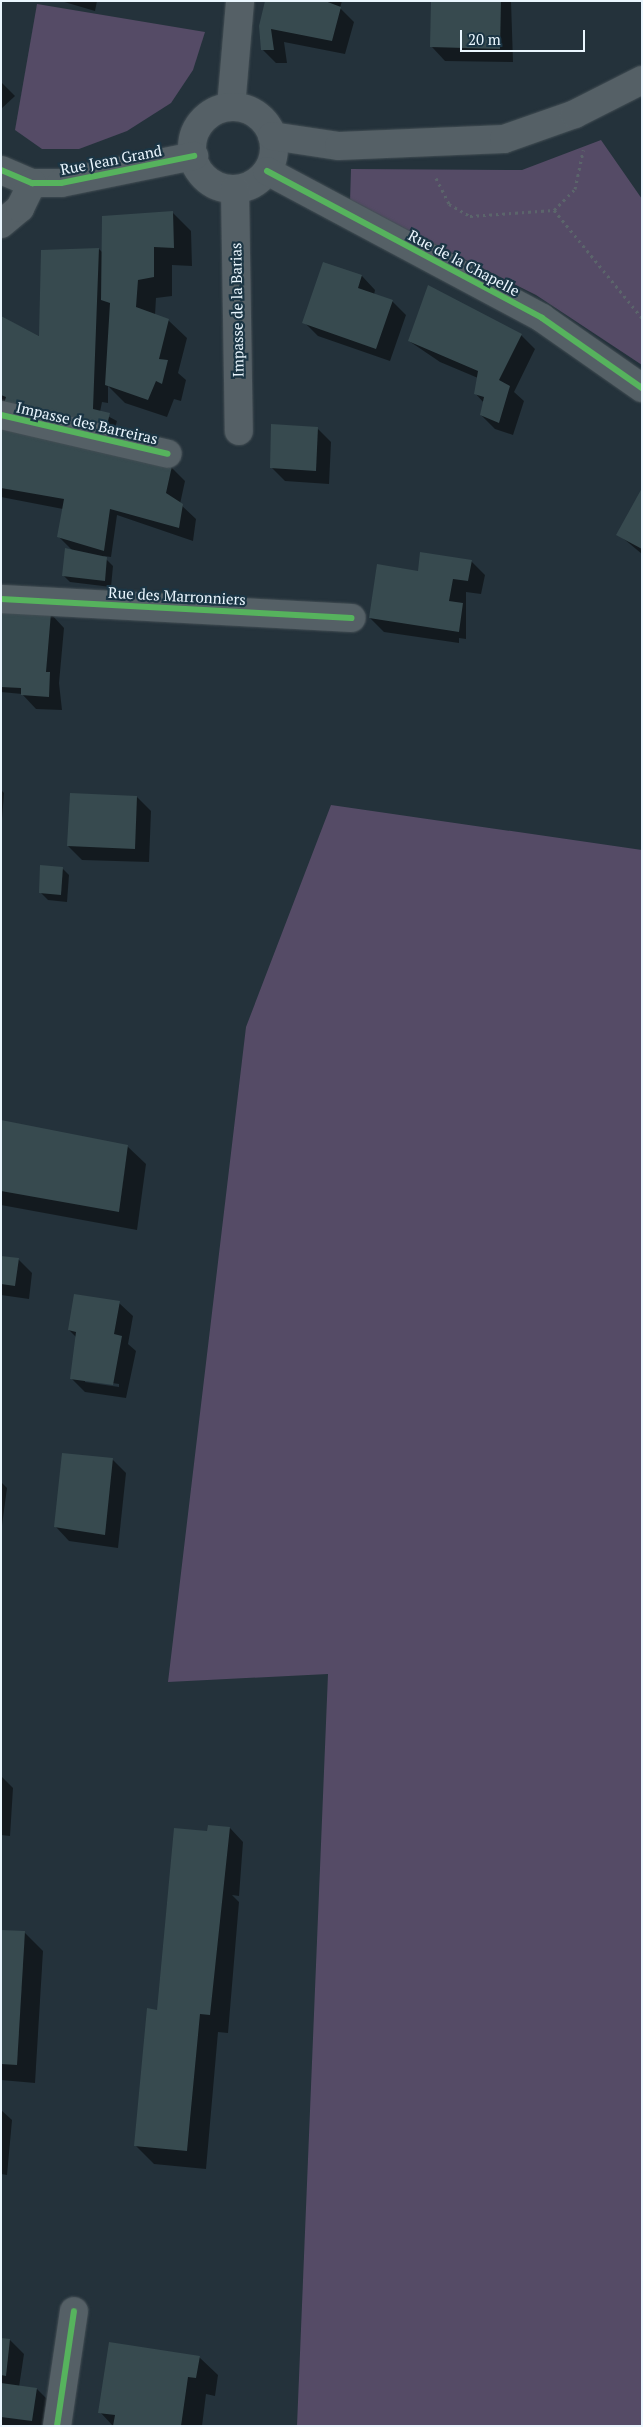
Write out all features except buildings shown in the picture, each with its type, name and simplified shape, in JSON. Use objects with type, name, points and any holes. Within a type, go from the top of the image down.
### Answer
[{"type":"street","points":[[231,107],[240,1]]},
{"type":"street","points":[[272,136],[340,146],[428,145],[504,139],[575,114],[642,80]]},
{"type":"street","points":[[231,107],[256,114],[272,136],[273,160],[267,171],[253,184],[235,188],[204,176],[194,156],[197,129],[206,118],[231,107]]},
{"type":"street","name":"Rue Jean Grand","points":[[32,183],[100,178],[194,156]]},
{"type":"street","points":[[1,170],[32,183],[20,208],[1,224]]},
{"type":"street","name":"Rue de la Chapelle","points":[[267,171],[542,318],[642,388]]},
{"type":"street","name":"Impasse de la Barias","points":[[235,188],[239,431]]},
{"type":"street","name":"Impasse des Barreiras","points":[[1,415],[168,454]]},
{"type":"street","name":"Rue des Marronniers","points":[[1,599],[350,618]]},
{"type":"street","points":[[57,2426],[74,2311]]},
{"type":"path","points":[[428,145],[431,169],[449,204],[470,216],[554,210],[575,189],[584,145],[575,114]]},
{"type":"path","points":[[554,210],[642,318]]},
{"type":"shaded area","points":[[37,4],[205,32],[193,70],[171,103],[127,131],[79,149],[42,149],[15,130]]},
{"type":"shaded area","points":[[601,140],[642,199],[642,365],[536,295],[350,202],[351,169],[522,170]]},
{"type":"shaded area","points":[[331,805],[642,850],[642,2426],[297,2426],[328,1674],[168,1682],[246,1027]]},
{"type":"cycle path","points":[[1,170],[32,183],[61,183],[194,156]]},
{"type":"cycle path","points":[[267,171],[542,318],[642,388]]},
{"type":"cycle path","points":[[1,415],[168,454]]},
{"type":"cycle path","points":[[1,599],[351,618]]},
{"type":"cycle path","points":[[57,2426],[74,2311]]}]
